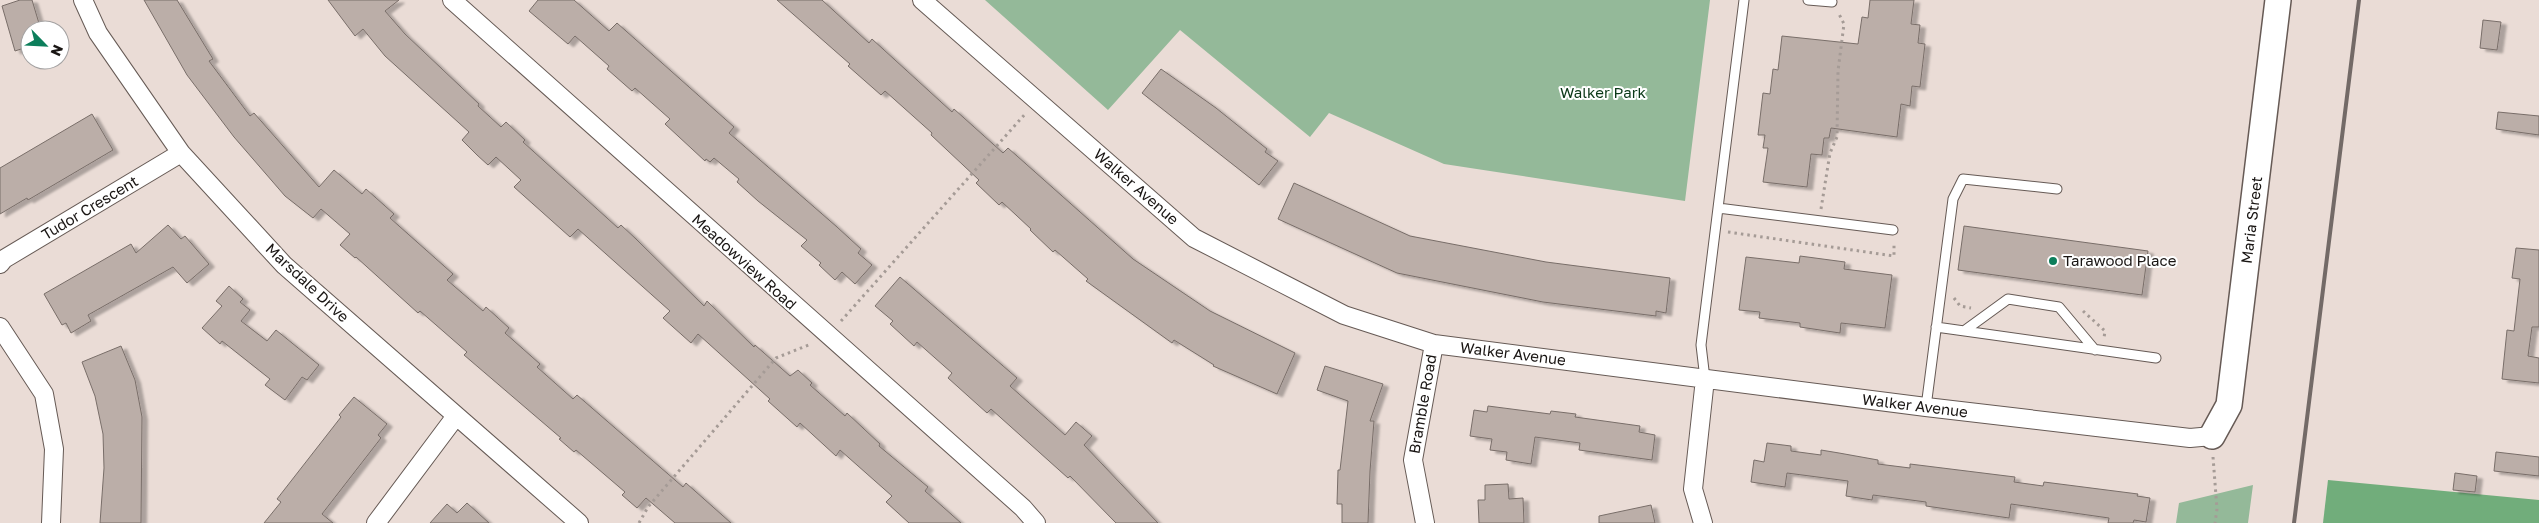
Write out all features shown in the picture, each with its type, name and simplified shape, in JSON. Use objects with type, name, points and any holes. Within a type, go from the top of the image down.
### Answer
[{"type":"street","name":"Marsdale Drive","points":[[83,0],[98,33],[181,153],[284,265],[579,523]]},
{"type":"street","name":"Meadowview Road","points":[[452,0],[1023,508],[1036,523]]},
{"type":"street","name":"Walker Avenue","points":[[922,0],[1036,102],[1194,238],[1344,314],[1434,344],[1926,408],[2190,438],[2212,436]]},
{"type":"street","name":"Maria Street","points":[[2212,436],[2229,405],[2278,0]]},
{"type":"street","name":"Tudor Crescent","points":[[0,264],[4,259],[181,153]]},
{"type":"street","points":[[0,327],[44,394],[54,449],[51,523]]},
{"type":"street","name":"Bramble Road","points":[[1425,523],[1412,460],[1434,344]]},
{"type":"street","points":[[1703,523],[1693,488],[1705,379]]},
{"type":"street","points":[[376,523],[456,416]]},
{"type":"lane","points":[[1705,379],[1701,345],[1744,0]]},
{"type":"lane","points":[[1808,0],[1832,2]]},
{"type":"lane","points":[[1926,408],[1953,199],[1963,179],[2057,189]]},
{"type":"lane","points":[[1718,208],[1893,230]]},
{"type":"lane","points":[[1964,331],[2008,299],[2059,306],[2099,350]]},
{"type":"lane","points":[[1936,327],[2156,358]]},
{"type":"path","points":[[1819,222],[1830,153],[1837,137],[1838,71],[1844,24],[1832,2]]},
{"type":"path","points":[[639,523],[648,507],[776,358],[828,336],[1036,102]]},
{"type":"path","points":[[1715,230],[1894,256],[1893,230]]},
{"type":"path","points":[[1951,294],[1960,306],[1974,309]]},
{"type":"path","points":[[2078,306],[2105,332],[2099,350]]},
{"type":"path","points":[[2212,436],[2217,509],[2215,523]]},
{"type":"green space","name":"Walker Park","points":[[985,0],[1710,0],[1685,201],[1444,164],[1329,113],[1310,137],[1180,30],[1108,110]]},
{"type":"green space","points":[[2328,480],[2539,500],[2539,523],[2323,523]]},
{"type":"green space","points":[[2253,485],[2248,523],[2176,523],[2179,503]]},
{"type":"building","points":[[20,0],[32,0],[38,20],[20,20],[20,49],[15,51],[2,6]]},
{"type":"building","points":[[144,0],[177,0],[213,59],[209,61],[250,116],[254,113],[319,187],[334,170],[362,194],[366,189],[394,214],[390,218],[453,274],[447,280],[483,311],[486,307],[509,328],[505,333],[540,364],[537,367],[573,399],[577,395],[683,487],[686,483],[731,523],[675,523],[646,498],[637,508],[622,495],[625,492],[576,450],[574,452],[559,439],[561,438],[464,355],[467,352],[420,311],[418,313],[340,245],[350,234],[321,209],[313,218],[285,196],[234,137],[187,75]]},
{"type":"building","points":[[328,0],[399,0],[385,11],[405,34],[479,104],[478,106],[501,127],[506,122],[525,140],[523,142],[618,228],[621,225],[704,306],[707,301],[754,347],[755,345],[790,376],[798,370],[812,383],[810,385],[845,416],[847,413],[880,444],[879,446],[928,487],[925,491],[961,523],[909,523],[886,502],[892,496],[840,450],[836,456],[800,423],[797,427],[768,401],[770,399],[698,334],[691,343],[663,318],[670,311],[578,229],[570,237],[514,187],[521,180],[496,157],[488,165],[477,155],[462,140],[469,132],[385,56],[363,29],[355,36]]},
{"type":"building","points":[[538,0],[574,0],[609,31],[617,23],[734,127],[729,133],[861,249],[858,253],[872,265],[855,284],[842,272],[835,280],[819,265],[821,263],[801,246],[807,240],[758,201],[737,182],[739,179],[714,158],[710,162],[706,159],[705,161],[665,124],[670,119],[635,88],[632,91],[607,69],[609,66],[575,36],[568,44],[529,11]]},
{"type":"building","points":[[777,0],[822,0],[869,43],[872,39],[952,112],[954,109],[1003,153],[1008,148],[1133,259],[1210,311],[1295,353],[1277,394],[1213,366],[1174,340],[1172,343],[1086,281],[1088,279],[1055,250],[1053,252],[1002,202],[999,205],[976,183],[979,180],[931,135],[932,133],[885,91],[881,95],[848,66],[850,64]]},
{"type":"building","points":[[1870,0],[1914,0],[1911,24],[1920,25],[1918,43],[1925,44],[1920,87],[1912,86],[1910,106],[1901,104],[1897,137],[1831,128],[1829,138],[1824,138],[1822,155],[1811,154],[1807,187],[1763,182],[1768,148],[1763,148],[1765,135],[1758,135],[1763,93],[1770,94],[1773,69],[1778,70],[1782,36],[1858,44],[1862,17],[1868,18]]},
{"type":"building","points":[[2483,20],[2501,22],[2497,50],[2480,48]]},
{"type":"building","points":[[1161,69],[1216,108],[1267,149],[1265,152],[1278,161],[1259,185],[1142,93]]},
{"type":"building","points":[[2498,112],[2539,116],[2539,135],[2496,129]]},
{"type":"building","points":[[92,114],[113,150],[28,200],[27,198],[0,214],[0,168]]},
{"type":"building","points":[[1294,183],[1410,236],[1546,262],[1670,278],[1666,313],[1656,311],[1656,316],[1543,302],[1397,273],[1278,219]]},
{"type":"building","points":[[168,225],[181,239],[185,236],[209,264],[187,283],[173,267],[88,315],[91,321],[71,333],[66,323],[62,325],[44,294],[131,244],[136,253]]},
{"type":"building","name":"Tarawood Place","points":[[1964,226],[2148,251],[2142,295],[1958,270]]},
{"type":"building","points":[[2516,248],[2539,250],[2539,327],[2532,327],[2528,356],[2539,358],[2539,383],[2502,379],[2507,330],[2514,331],[2520,279],[2512,278]]},
{"type":"building","points":[[1800,256],[1845,262],[1844,269],[1892,275],[1885,328],[1841,323],[1840,333],[1800,327],[1800,323],[1759,318],[1760,312],[1739,310],[1746,257],[1799,263]]},
{"type":"building","points":[[900,277],[1017,378],[1010,386],[1065,435],[1076,422],[1092,436],[1084,445],[1158,523],[1116,523],[1070,476],[1068,478],[991,409],[987,413],[948,378],[952,373],[917,342],[914,346],[890,324],[893,321],[875,306]]},
{"type":"building","points":[[229,286],[243,299],[240,302],[250,310],[241,321],[267,341],[276,330],[319,365],[307,380],[302,377],[285,400],[265,385],[270,379],[222,341],[220,344],[202,328],[222,306],[216,301]]},
{"type":"building","points":[[121,346],[135,380],[142,417],[141,523],[100,523],[104,468],[103,434],[95,396],[82,362]]},
{"type":"building","points":[[1325,366],[1383,384],[1370,421],[1374,421],[1368,523],[1342,523],[1342,504],[1337,504],[1338,470],[1340,470],[1348,401],[1317,390]]},
{"type":"building","points":[[354,397],[387,424],[378,435],[381,438],[322,514],[333,523],[264,523],[281,502],[277,499],[341,417],[339,415]]},
{"type":"building","points":[[1488,406],[1550,414],[1551,411],[1576,414],[1575,417],[1640,426],[1639,432],[1655,435],[1652,460],[1579,450],[1580,443],[1535,437],[1531,464],[1506,460],[1507,452],[1490,450],[1492,439],[1470,436],[1474,410],[1487,412]]},
{"type":"building","points":[[1767,443],[1791,446],[1791,451],[1821,455],[1821,450],[1878,460],[1878,464],[1910,468],[1910,464],[2015,477],[2014,482],[2043,486],[2044,482],[2138,494],[2137,496],[2150,498],[2146,522],[2134,520],[2133,523],[2108,523],[2109,518],[2011,504],[2009,518],[1926,506],[1926,502],[1873,495],[1872,500],[1846,496],[1848,481],[1787,473],[1785,487],[1751,482],[1754,460],[1764,462]]},
{"type":"building","points":[[2496,452],[2539,457],[2539,476],[2494,471]]},
{"type":"building","points":[[2455,473],[2477,476],[2475,492],[2453,490]]},
{"type":"building","points":[[1508,484],[1509,499],[1523,498],[1524,523],[1479,523],[1478,500],[1485,500],[1485,485]]},
{"type":"building","points":[[467,503],[489,523],[430,523],[447,504],[457,513]]},
{"type":"building","points":[[1651,505],[1655,523],[1599,523],[1599,516]]},
{"type":"railway","points":[[2294,523],[2359,0]]},
{"type":"place","name":"Tarawood Place","points":[[2053,261]]}]
